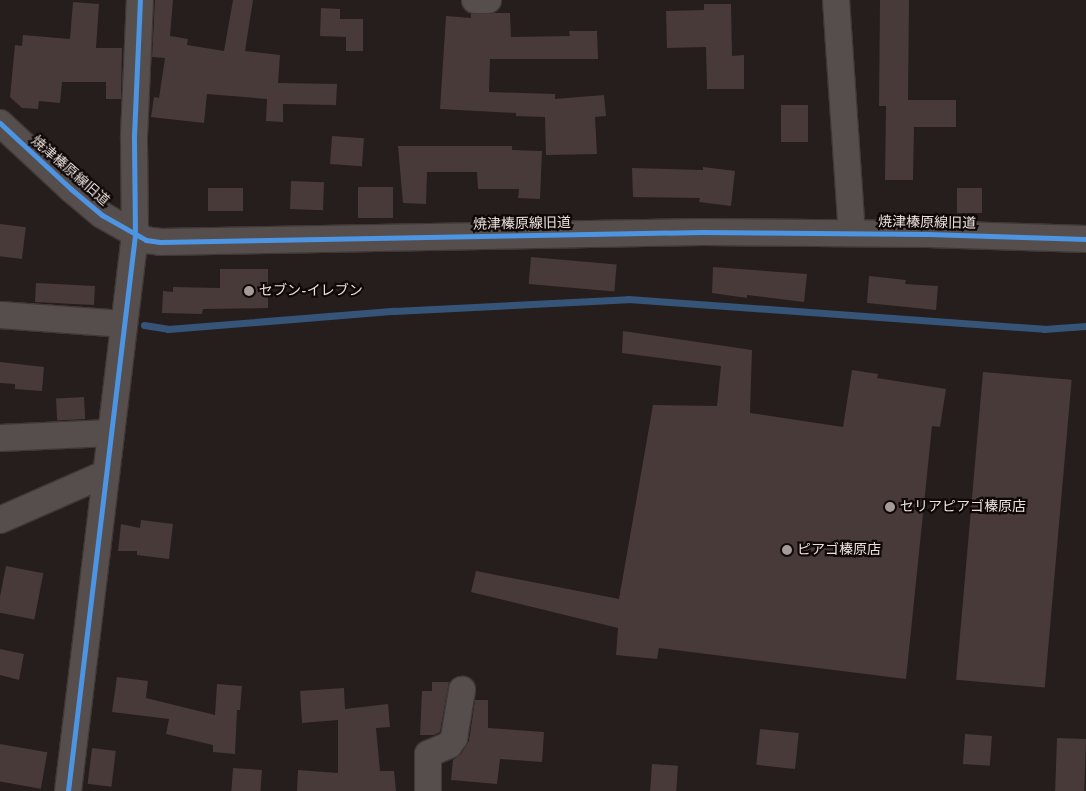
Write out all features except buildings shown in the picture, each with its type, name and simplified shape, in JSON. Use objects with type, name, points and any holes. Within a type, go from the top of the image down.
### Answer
[{"type":"street","points":[[68,791],[135,234],[134,136],[140,0]]},
{"type":"street","points":[[475,0],[488,0]]},
{"type":"street","points":[[836,0],[852,232]]},
{"type":"street","name":"焼津榛原線旧道","points":[[0,123],[90,206],[146,240],[160,242],[692,232],[852,232],[1086,239]]},
{"type":"street","points":[[0,316],[124,324]]},
{"type":"street","points":[[0,438],[110,433]]},
{"type":"street","points":[[0,520],[105,474]]},
{"type":"street","points":[[428,791],[428,754],[449,746],[454,738],[462,690]]},
{"type":"waterway","points":[[144,325],[168,329],[394,311],[628,299],[1044,329],[1086,326]]},
{"type":"cycle path","points":[[68,791],[135,235],[134,136],[140,0]]},
{"type":"cycle path","points":[[0,123],[102,215],[146,240],[160,242],[702,232],[928,234],[1086,239]]},
{"type":"place","name":"セブン-イレブン","points":[[249,291]]},
{"type":"place","name":"セリアピアゴ榛原店","points":[[890,507]]},
{"type":"place","name":"ピアゴ榛原店","points":[[787,550]]}]
